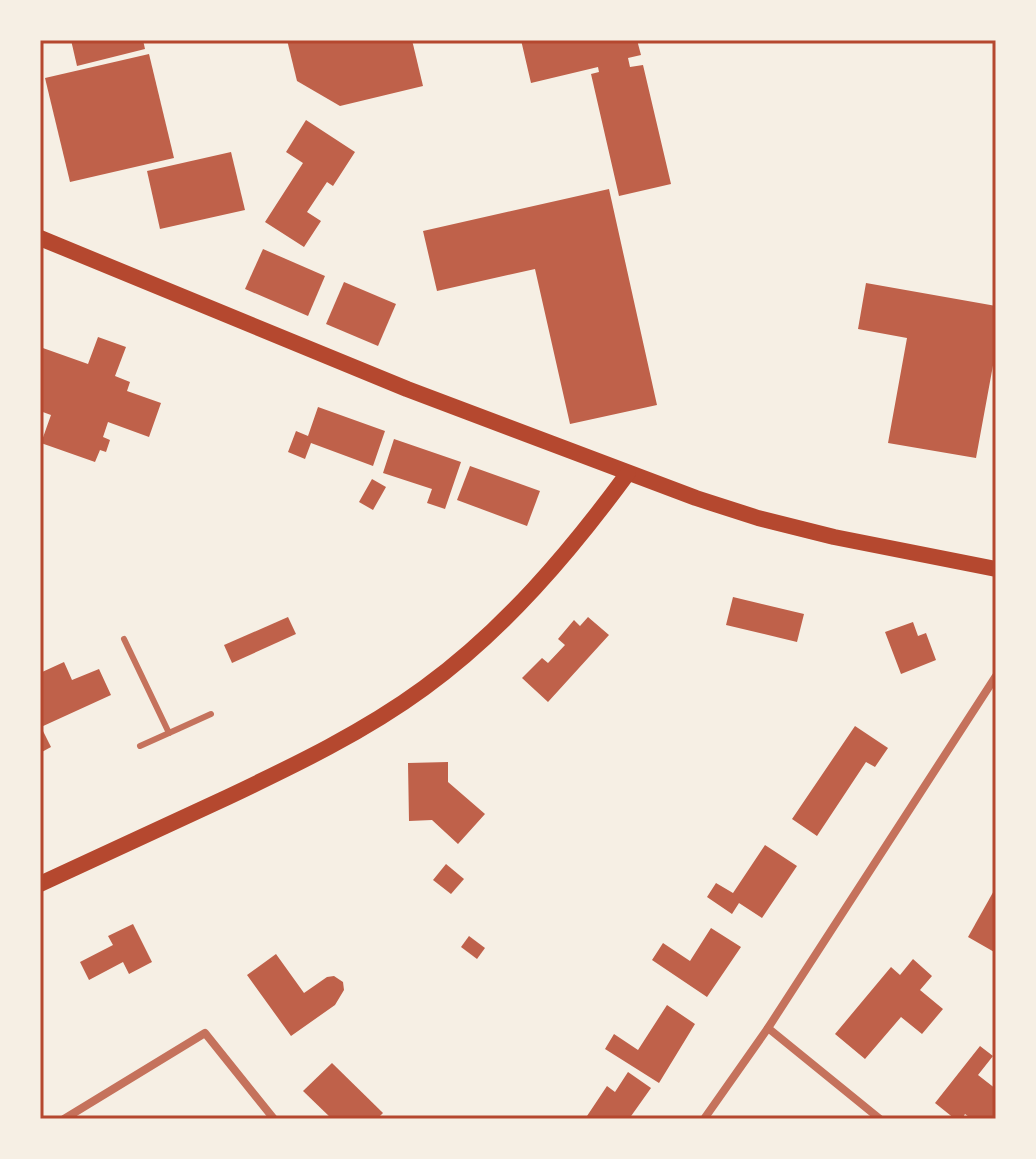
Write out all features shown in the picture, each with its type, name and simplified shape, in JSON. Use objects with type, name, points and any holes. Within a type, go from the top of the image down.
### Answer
[{"type":"main road","points":[[40,238],[407,389],[628,473],[758,518],[834,537],[996,569]]},
{"type":"main road","points":[[40,884],[294,764],[417,693],[470,651],[543,577],[580,536],[628,473]]},
{"type":"street","points":[[704,1119],[768,1028],[996,676]]},
{"type":"street","points":[[768,1028],[880,1119]]},
{"type":"street","points":[[64,1119],[205,1033],[274,1119]]},
{"type":"lane","points":[[124,639],[169,733]]},
{"type":"lane","points":[[140,746],[211,714]]},
{"type":"building","points":[[71,40],[143,40],[145,49],[77,66]]},
{"type":"building","points":[[287,40],[412,40],[423,86],[340,106],[297,81]]},
{"type":"building","points":[[521,40],[637,40],[641,55],[628,58],[630,67],[643,65],[671,184],[619,196],[591,74],[599,72],[598,67],[531,83]]},
{"type":"building","points":[[149,54],[174,158],[70,182],[45,78]]},
{"type":"building","points":[[306,120],[355,152],[333,186],[327,182],[307,212],[321,221],[304,247],[265,222],[303,163],[286,152]]},
{"type":"building","points":[[231,152],[245,210],[160,229],[147,171]]},
{"type":"building","points":[[609,189],[657,405],[570,424],[535,269],[437,291],[423,231]]},
{"type":"building","points":[[263,249],[325,276],[308,316],[245,289]]},
{"type":"building","points":[[344,282],[396,304],[378,346],[326,324]]},
{"type":"building","points":[[866,283],[996,306],[996,349],[976,458],[888,443],[907,338],[858,329]]},
{"type":"building","points":[[98,337],[126,347],[115,376],[130,382],[127,391],[161,403],[149,437],[108,422],[103,437],[110,440],[106,452],[100,450],[95,462],[41,443],[51,415],[40,411],[40,347],[88,364]]},
{"type":"building","points":[[318,407],[385,431],[373,466],[311,443],[305,459],[288,452],[296,431],[308,436]]},
{"type":"building","points":[[394,439],[461,462],[445,509],[427,503],[432,489],[383,473]]},
{"type":"building","points":[[470,466],[540,491],[527,526],[457,500]]},
{"type":"building","points":[[372,479],[386,487],[373,510],[359,502]]},
{"type":"building","points":[[733,597],[804,614],[797,642],[726,625]]},
{"type":"building","points":[[288,617],[296,634],[232,663],[224,645]]},
{"type":"building","points":[[588,617],[609,635],[548,702],[522,678],[542,658],[548,663],[565,645],[558,639],[574,620],[580,626]]},
{"type":"building","points":[[913,622],[918,636],[926,633],[936,660],[901,674],[885,632]]},
{"type":"building","points":[[64,662],[72,680],[99,669],[111,695],[41,727],[51,747],[40,753],[40,673]]},
{"type":"building","points":[[855,726],[888,748],[875,767],[866,762],[817,836],[792,819]]},
{"type":"building","points":[[448,762],[448,782],[485,814],[458,844],[432,820],[409,821],[408,763]]},
{"type":"building","points":[[765,845],[797,866],[762,918],[739,903],[732,914],[707,897],[716,883],[733,893]]},
{"type":"building","points":[[446,864],[464,879],[451,894],[433,880]]},
{"type":"building","points":[[996,887],[996,953],[968,937]]},
{"type":"building","points":[[133,924],[152,962],[129,974],[123,962],[89,980],[80,962],[113,945],[108,936]]},
{"type":"building","points":[[711,928],[741,947],[707,997],[652,960],[663,943],[690,961]]},
{"type":"building","points":[[469,936],[485,948],[477,959],[461,947]]},
{"type":"building","points":[[276,954],[304,993],[327,977],[334,976],[343,982],[344,990],[335,1005],[291,1036],[247,975]]},
{"type":"building","points":[[913,959],[932,976],[920,990],[943,1009],[922,1034],[901,1017],[865,1059],[835,1034],[891,967],[900,975]]},
{"type":"building","points":[[667,1005],[695,1024],[659,1083],[605,1049],[614,1034],[638,1050]]},
{"type":"building","points":[[980,1046],[993,1056],[978,1075],[996,1089],[996,1119],[972,1119],[965,1114],[962,1119],[955,1119],[935,1103]]},
{"type":"building","points":[[332,1063],[383,1113],[377,1119],[332,1119],[303,1091]]},
{"type":"building","points":[[628,1072],[651,1088],[629,1119],[585,1119],[607,1086],[615,1092]]}]
